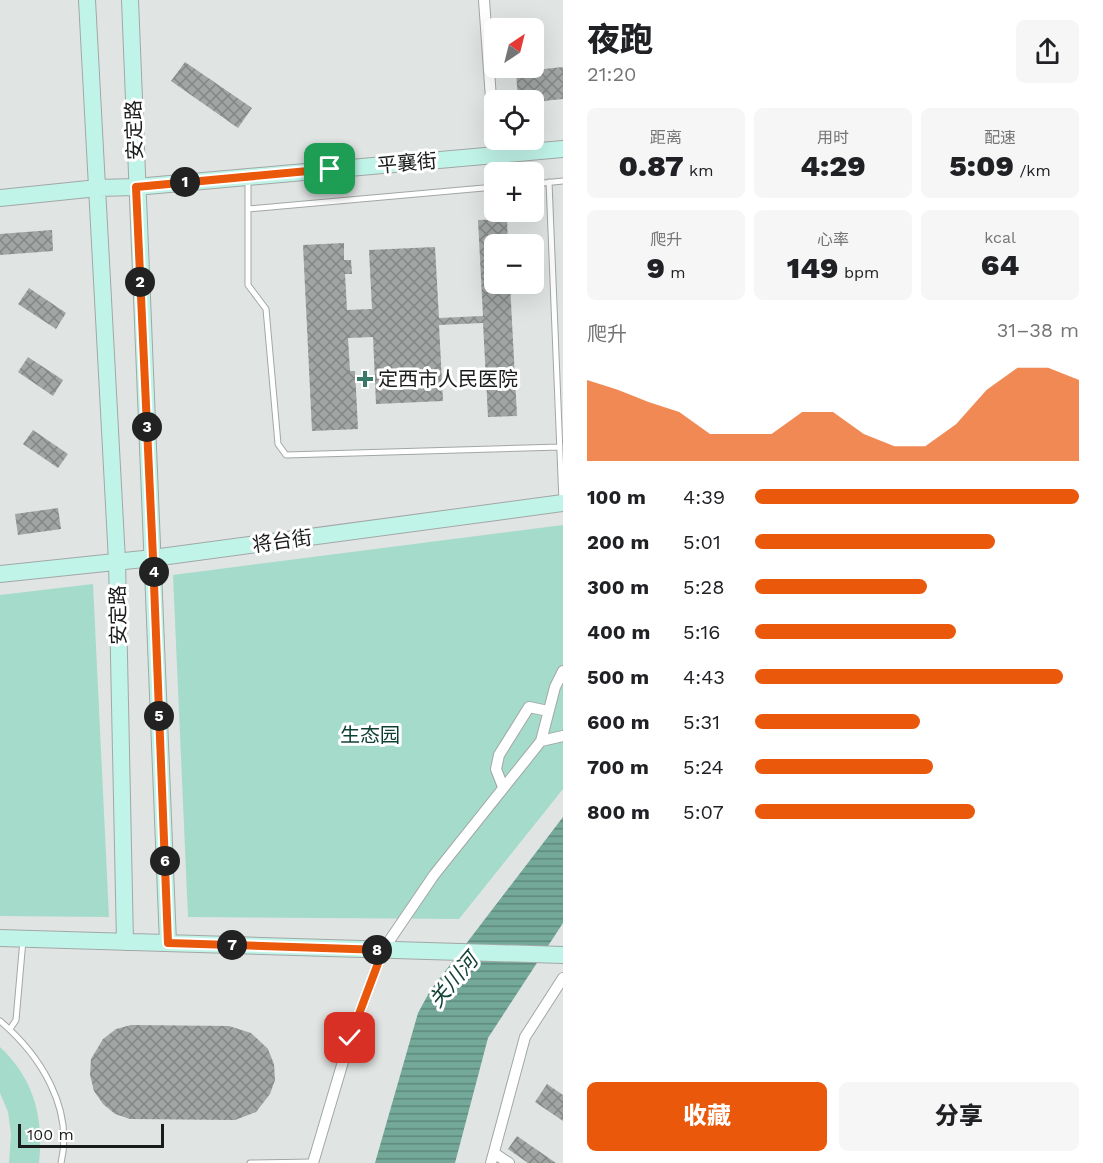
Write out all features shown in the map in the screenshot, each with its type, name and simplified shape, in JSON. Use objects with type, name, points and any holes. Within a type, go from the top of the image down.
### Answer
[{"type":"main road","name":"安定路","points":[[87,0],[117,561],[124,942]]},
{"type":"main road","name":"安定路","points":[[130,0],[168,943]]},
{"type":"main road","name":"平襄街","points":[[0,198],[563,149]]},
{"type":"main road","name":"将台街","points":[[0,574],[153,558],[562,503]]},
{"type":"main road","points":[[0,938],[557,955]]},
{"type":"street","points":[[484,0],[495,155]]},
{"type":"street","points":[[313,1163],[350,1038],[383,950],[434,875],[541,741],[555,687],[563,671]]},
{"type":"street","points":[[503,788],[496,769],[499,755],[529,706],[548,711]]},
{"type":"street","points":[[541,741],[563,736]]},
{"type":"street","points":[[509,1163],[493,1158],[525,1037],[563,978]]},
{"type":"lane","points":[[248,177],[248,285],[266,309],[278,444],[286,455],[560,447]]},
{"type":"lane","points":[[544,183],[563,181]]},
{"type":"lane","points":[[549,182],[562,503]]},
{"type":"lane","points":[[248,209],[484,188]]},
{"type":"lane","points":[[10,1029],[16,1020],[23,939]]},
{"type":"lane","points":[[0,1021],[38,1061],[51,1086],[62,1128],[61,1163]]},
{"type":"lane","points":[[250,1163],[313,1163]]},
{"type":"green space","name":"生态园","points":[[563,525],[563,789],[459,919],[188,917],[173,575]]},
{"type":"green space","points":[[93,584],[109,917],[0,916],[0,595]]},
{"type":"green space","points":[[0,1047],[21,1072],[34,1100],[40,1130],[39,1163],[9,1163],[11,1134],[8,1112],[0,1093]]},
{"type":"water","name":"关川河","points":[[563,817],[563,923],[488,1038],[455,1163],[375,1163],[418,1013],[430,991]]},
{"type":"building","points":[[185,62],[252,108],[238,128],[171,81]]},
{"type":"building","points":[[563,67],[563,99],[544,101],[544,90],[517,90],[516,78],[544,78],[544,69]]},
{"type":"building","points":[[478,220],[507,222],[508,234],[484,234],[484,294],[511,294],[517,416],[488,417],[483,323],[439,325],[443,401],[376,404],[373,337],[348,338],[350,371],[355,371],[358,429],[312,431],[303,245],[344,243],[344,260],[351,260],[352,274],[345,274],[347,310],[372,309],[369,250],[435,247],[439,318],[483,316]]},
{"type":"building","points":[[52,230],[53,251],[0,255],[0,234]]},
{"type":"building","points":[[29,288],[66,313],[56,329],[18,304]]},
{"type":"building","points":[[28,357],[63,380],[53,396],[18,372]]},
{"type":"building","points":[[33,430],[68,454],[58,468],[23,444]]},
{"type":"building","points":[[58,508],[61,529],[18,535],[15,514]]},
{"type":"building","points":[[131,1025],[229,1026],[251,1033],[268,1049],[274,1064],[275,1080],[270,1094],[256,1112],[235,1120],[130,1119],[115,1114],[103,1104],[94,1091],[90,1075],[91,1059],[103,1039],[116,1029]]},
{"type":"building","points":[[547,1084],[563,1095],[563,1121],[535,1102]]},
{"type":"building","points":[[517,1136],[556,1163],[528,1163],[508,1149]]},
{"type":"place","name":"定西市人民医院","points":[[365,379]]},
{"type":"route","points":[[330,169],[136,187],[168,943],[383,950],[350,1038]]}]
